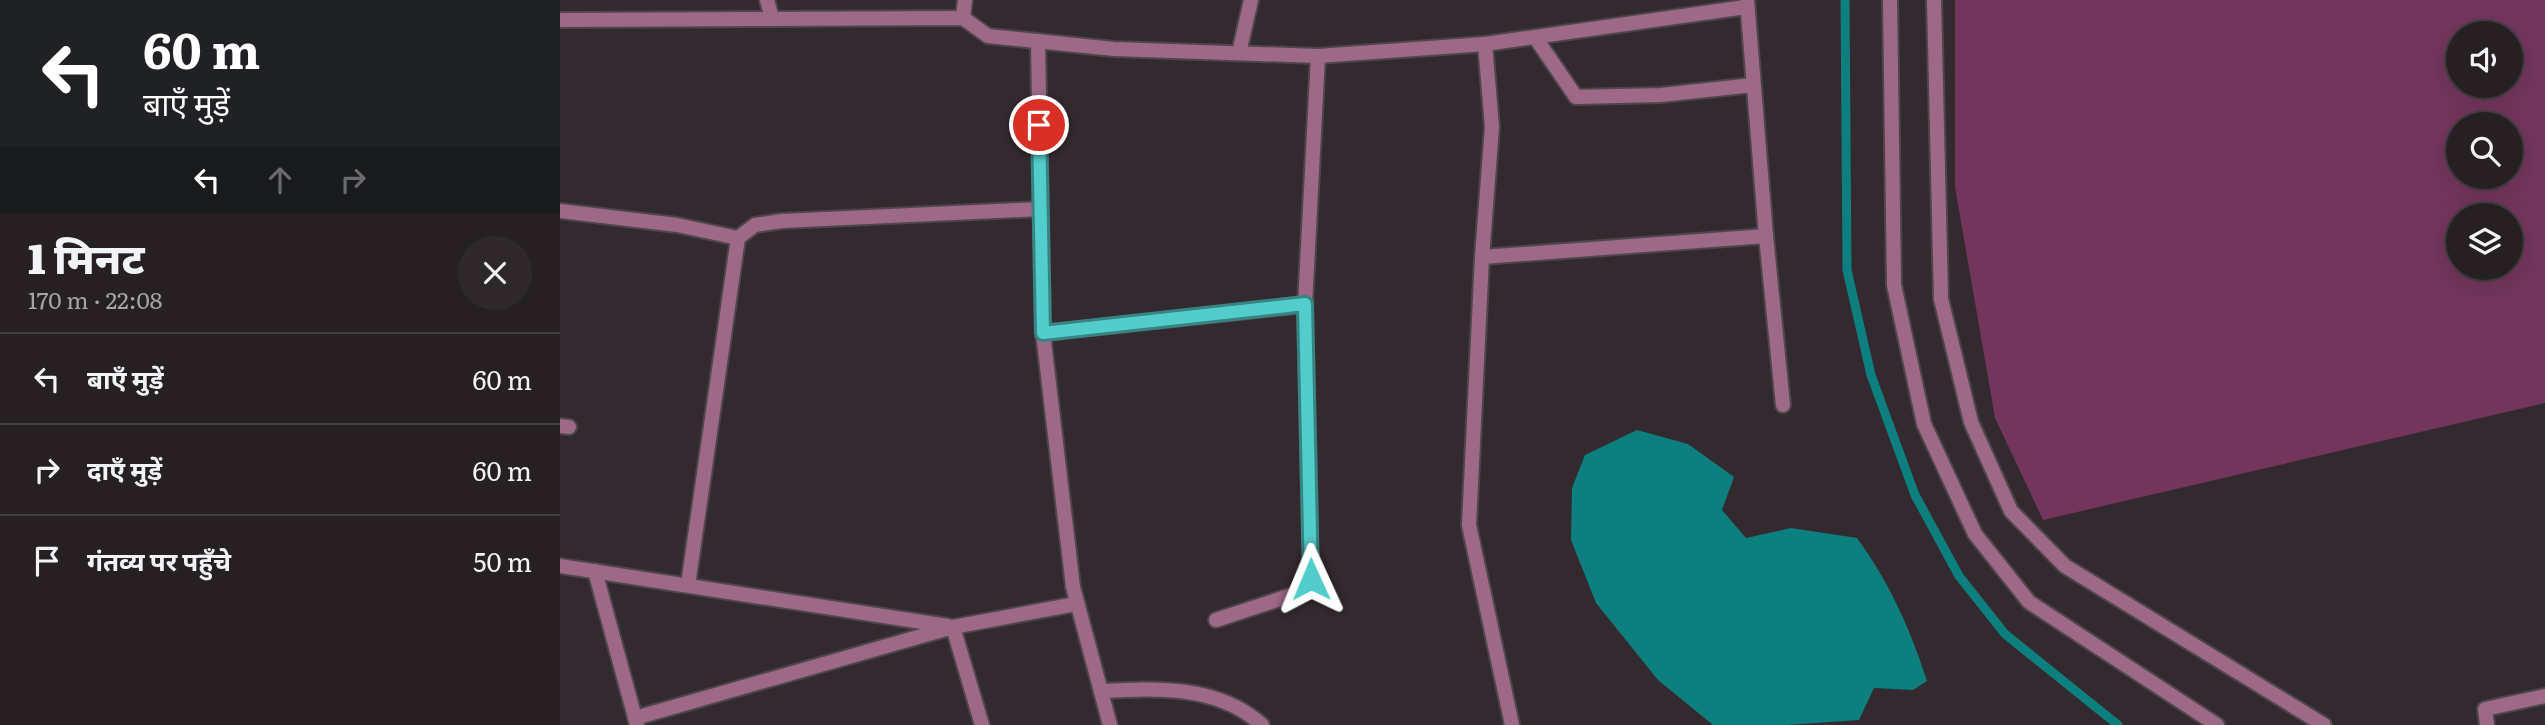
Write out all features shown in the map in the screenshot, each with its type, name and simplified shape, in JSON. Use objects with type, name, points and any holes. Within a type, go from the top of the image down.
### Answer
[{"type":"street","points":[[767,0],[772,18]]},
{"type":"street","points":[[963,18],[965,0]]},
{"type":"street","points":[[1239,53],[1251,0]]},
{"type":"street","points":[[1890,0],[1894,285],[1924,424],[1975,534],[2029,602],[2217,725]]},
{"type":"street","points":[[1934,0],[1941,299],[1971,422],[2011,511],[2065,566],[2324,725]]},
{"type":"street","points":[[560,20],[963,18],[988,36],[1114,49],[1318,56],[1485,44],[1747,4],[1783,405]]},
{"type":"street","points":[[1535,37],[1576,97],[1661,95],[1753,85]]},
{"type":"street","points":[[1038,41],[1043,333],[1076,604],[1110,725]]},
{"type":"street","points":[[1485,44],[1492,127],[1482,257],[1469,525],[1512,725]]},
{"type":"street","points":[[1216,620],[1296,594],[1311,579],[1305,304],[1318,56]]},
{"type":"street","points":[[688,585],[738,238],[755,225],[782,221],[1041,209]]},
{"type":"street","points":[[560,211],[677,225],[738,238]]},
{"type":"street","points":[[1482,257],[1766,236]]},
{"type":"street","points":[[1043,333],[1305,304]]},
{"type":"street","points":[[560,566],[953,627]]},
{"type":"street","points":[[595,571],[636,722],[953,627],[1076,604]]},
{"type":"street","points":[[953,627],[982,725]]},
{"type":"street","points":[[1101,691],[1148,689],[1205,695],[1234,703],[1262,725]]},
{"type":"street","points":[[2487,725],[2485,709],[2545,696]]},
{"type":"shaded area","points":[[1955,0],[2545,0],[2545,403],[2043,520],[1995,418],[1955,187]]},
{"type":"water","points":[[1637,430],[1688,444],[1734,477],[1722,510],[1746,538],[1791,528],[1857,538],[1898,606],[1927,681],[1913,690],[1874,688],[1859,720],[1787,725],[1713,725],[1658,680],[1596,603],[1571,540],[1572,488],[1585,455]]},
{"type":"waterway","points":[[1845,0],[1847,270],[1871,375],[1915,495],[1959,576],[2005,634],[2118,725]]},
{"type":"route","points":[[1039,125],[1043,333],[1305,304],[1311,579]]}]
